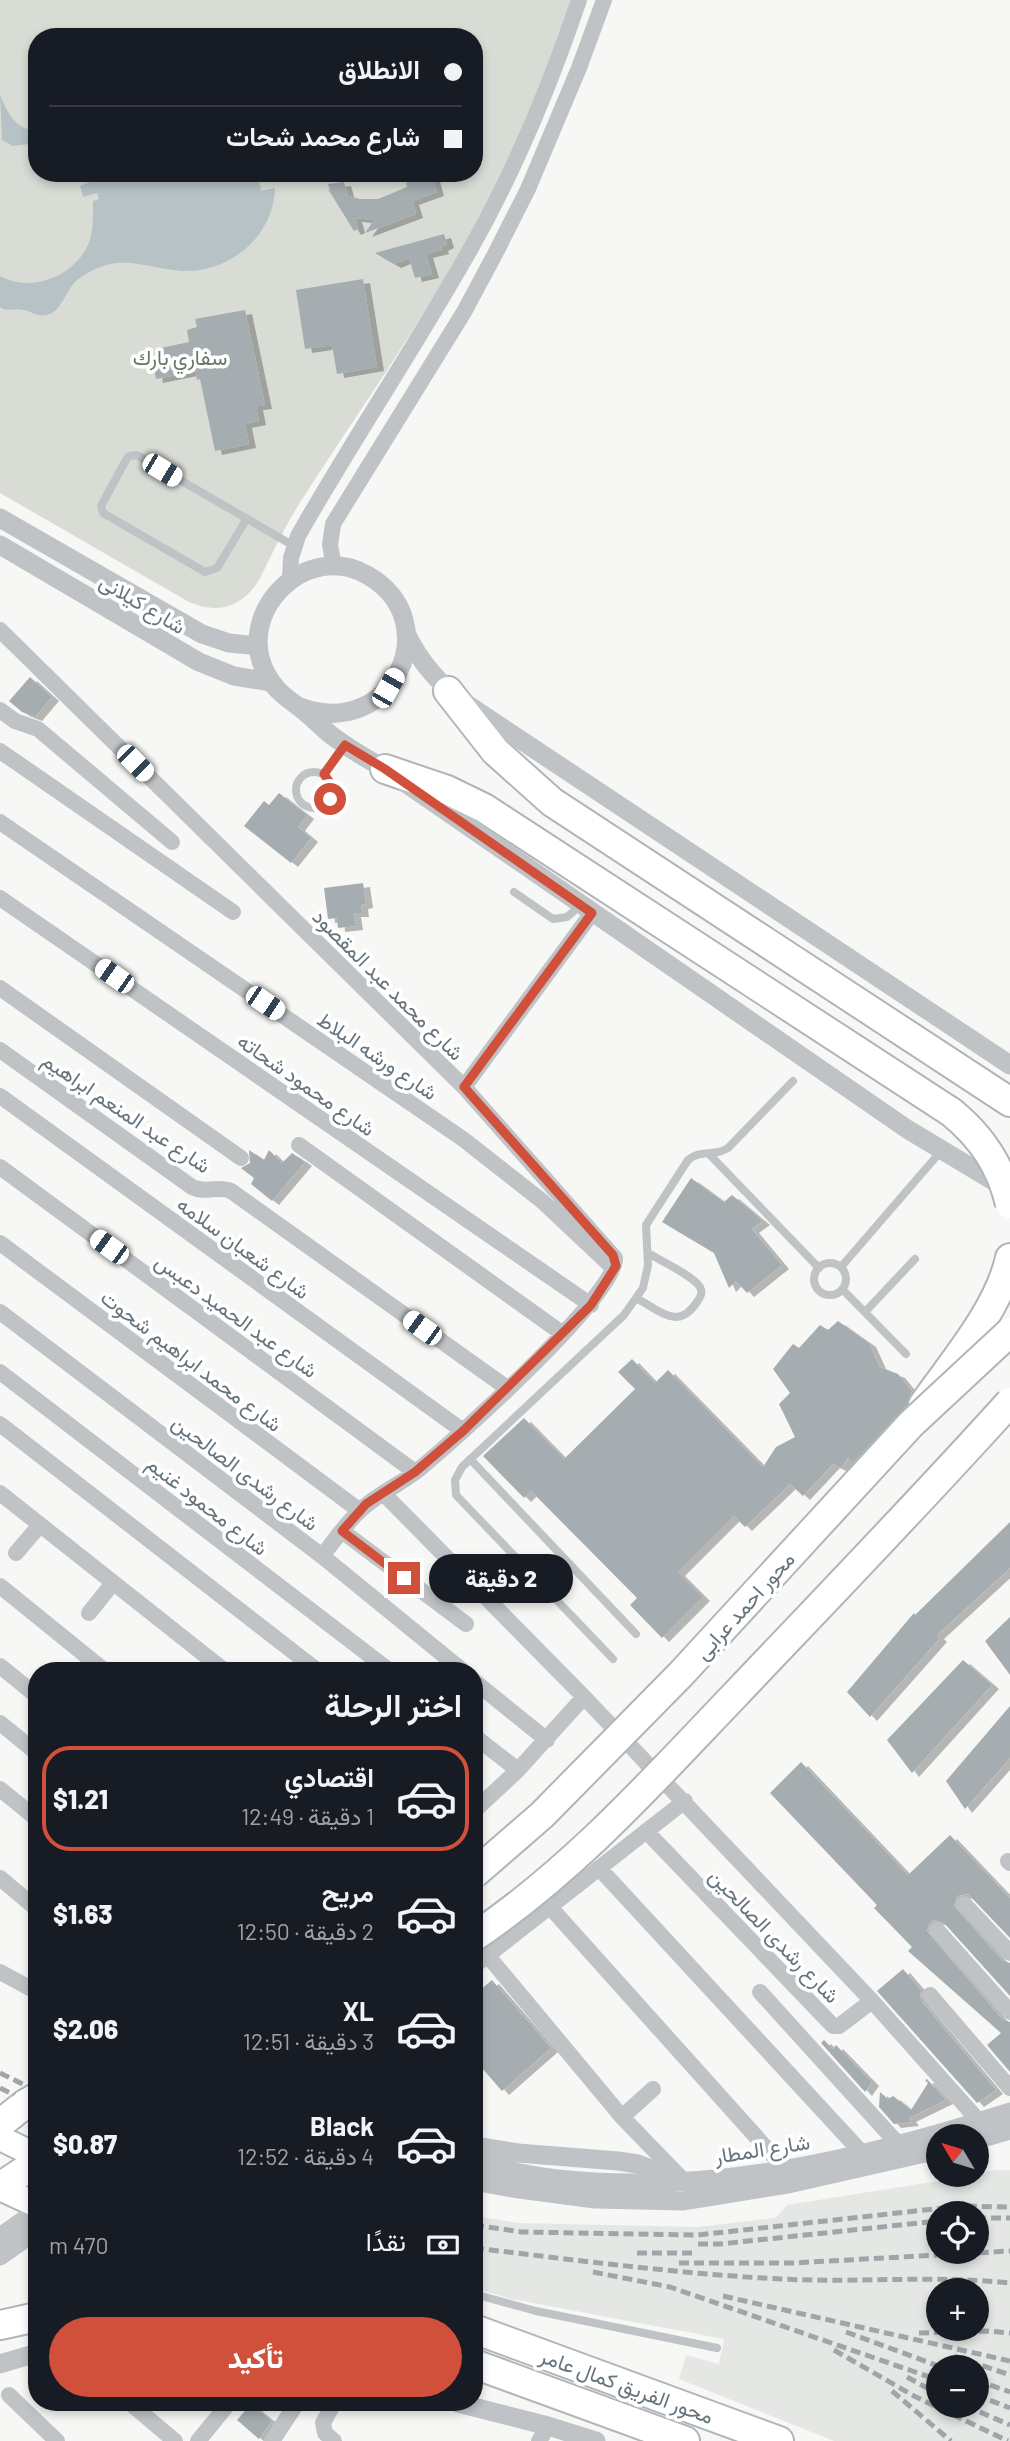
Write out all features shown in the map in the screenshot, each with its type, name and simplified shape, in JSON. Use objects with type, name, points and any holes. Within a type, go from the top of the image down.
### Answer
[{"type":"highway","points":[[448,691],[495,751],[552,802],[1010,1102]]},
{"type":"highway","points":[[385,769],[447,790],[484,808],[942,1106],[965,1124],[989,1152],[1005,1185],[1010,1204]]},
{"type":"highway","points":[[911,1424],[988,1311],[1005,1278],[1010,1258]]},
{"type":"highway","name":"محور احمد عرابى","points":[[483,1866],[542,1815],[681,1674],[911,1424],[1010,1332]]},
{"type":"highway","points":[[483,1945],[539,1888],[616,1820],[912,1510],[1010,1402]]},
{"type":"highway","points":[[0,2124],[21,2104]]},
{"type":"highway","points":[[0,2188],[28,2166]]},
{"type":"highway","points":[[0,2326],[28,2319]]},
{"type":"highway","name":"محور الفريق كمال عامر","points":[[483,2332],[779,2441]]},
{"type":"highway","name":"محور الفريق كمال عامر","points":[[483,2367],[685,2441]]},
{"type":"main road","points":[[0,2138],[28,2154]]},
{"type":"main road","points":[[0,2188],[28,2201]]},
{"type":"street","points":[[290,579],[294,546],[310,515],[472,247],[526,138],[579,0]]},
{"type":"street","points":[[334,566],[330,534],[338,515],[464,312],[528,189],[579,68],[604,0]]},
{"type":"street","points":[[441,300],[464,312]]},
{"type":"street","name":"شارع كيلانى","points":[[0,518],[202,634],[229,643],[258,646]]},
{"type":"street","name":"شارع كيلانى","points":[[0,544],[199,662],[234,676],[271,682]]},
{"type":"street","points":[[1010,1065],[448,691],[422,662],[388,591],[363,573],[334,566],[303,572],[290,579],[269,601],[260,623],[258,646],[264,671],[279,692],[345,745],[385,769],[907,1129],[1010,1191]]},
{"type":"street","name":"شارع محمد عبد المقصود","points":[[0,630],[464,1087],[613,1255],[616,1262],[614,1269]]},
{"type":"street","points":[[300,707],[312,712],[340,714],[353,711],[378,698],[388,688],[402,663],[406,633]]},
{"type":"street","points":[[0,710],[15,720],[38,729],[172,842]]},
{"type":"street","points":[[0,751],[233,912]]},
{"type":"street","name":"شارع ورشه البلاط","points":[[0,822],[463,1139],[542,1201],[614,1269]]},
{"type":"street","name":"شارع محمود شحاته","points":[[0,898],[591,1305]]},
{"type":"street","points":[[464,1087],[587,909]]},
{"type":"street","points":[[0,988],[241,1158]]},
{"type":"street","name":"شارع عبد المنعم ابراهيم","points":[[0,1050],[192,1187],[204,1191],[222,1188],[231,1191],[507,1388]]},
{"type":"street","name":"شارع شعبان سلامه","points":[[0,1096],[463,1431]]},
{"type":"street","points":[[299,1145],[563,1334]]},
{"type":"street","name":"شارع عبد الحميد دعبس","points":[[0,1167],[415,1472]]},
{"type":"street","name":"شارع محمد ابراهيم شحوت","points":[[0,1242],[359,1511]]},
{"type":"street","points":[[322,1556],[359,1511],[415,1472],[463,1431],[563,1334],[591,1305],[614,1269]]},
{"type":"street","name":"شارع رشدى الصالحين","points":[[0,1312],[322,1556],[452,1662]]},
{"type":"street","name":"شارع محمود غنيم","points":[[0,1371],[378,1662]]},
{"type":"street","points":[[0,1424],[306,1662]]},
{"type":"street","points":[[0,1493],[211,1662]]},
{"type":"street","points":[[384,1494],[685,1801],[872,2001]]},
{"type":"street","points":[[16,1553],[40,1525]]},
{"type":"street","points":[[342,1531],[466,1624]]},
{"type":"street","points":[[89,1614],[113,1583]]},
{"type":"street","points":[[0,1586],[94,1662]]},
{"type":"street","points":[[0,1666],[28,1689]]},
{"type":"street","points":[[483,1688],[547,1740]]},
{"type":"street","points":[[483,1798],[518,1770],[584,1697]]},
{"type":"street","points":[[0,1723],[28,1746]]},
{"type":"street","points":[[483,1744],[518,1770]]},
{"type":"street","points":[[0,1789],[28,1812]]},
{"type":"street","points":[[483,1946],[550,1907],[685,1801]]},
{"type":"street","name":"شارع رشدى الصالحين","points":[[646,1831],[833,2025],[839,2026],[872,2001],[994,2134]]},
{"type":"street","points":[[599,1868],[865,2160]]},
{"type":"street","points":[[0,1878],[28,1901]]},
{"type":"street","points":[[964,1904],[1010,1953]]},
{"type":"street","points":[[550,1907],[785,2169]]},
{"type":"street","points":[[937,1930],[1010,2012]]},
{"type":"street","points":[[483,1949],[622,2117],[685,2182]]},
{"type":"street","points":[[0,1972],[28,1987]]},
{"type":"street","points":[[760,1992],[898,2144]]},
{"type":"street","points":[[930,1995],[1010,2088]]},
{"type":"street","points":[[622,2117],[653,2089]]},
{"type":"street","name":"شارع المطار","points":[[513,2180],[595,2199],[682,2201],[789,2184],[865,2160],[898,2144],[942,2134],[994,2134],[1010,2112]]},
{"type":"street","points":[[483,2147],[638,2164],[685,2182]]},
{"type":"street","name":"شارع المطار","points":[[513,2180],[685,2182],[926,2152]]},
{"type":"street","points":[[483,2167],[513,2180]]},
{"type":"street","points":[[483,2181],[513,2180]]},
{"type":"street","points":[[0,2237],[28,2217]]},
{"type":"street","points":[[0,2256],[28,2236]]},
{"type":"street","points":[[0,2364],[28,2356]]},
{"type":"street","points":[[9,2395],[57,2441]]},
{"type":"street","points":[[139,2411],[175,2441]]},
{"type":"street","points":[[198,2441],[222,2411]]},
{"type":"street","points":[[272,2441],[292,2411]]},
{"type":"street","points":[[330,2411],[323,2423],[325,2433],[334,2441]]},
{"type":"street","points":[[481,2411],[544,2433],[596,2441]]},
{"type":"lane","points":[[246,520],[217,568],[205,572],[103,513],[101,506],[126,460],[129,456],[137,455],[294,546]]},
{"type":"lane","points":[[324,774],[345,745]]},
{"type":"lane","points":[[310,772],[324,774],[332,786],[330,799],[319,808],[305,806],[297,795],[299,781],[310,772]]},
{"type":"lane","points":[[514,892],[553,919],[587,909]]},
{"type":"lane","points":[[613,1659],[456,1495],[454,1487],[457,1473],[624,1315],[643,1287],[648,1265],[646,1225],[688,1160],[701,1153],[716,1154],[728,1148],[793,1081]]},
{"type":"lane","points":[[842,1267],[942,1150]]},
{"type":"lane","points":[[709,1154],[819,1268]]},
{"type":"lane","points":[[636,1298],[671,1317],[678,1318],[689,1314],[702,1295],[702,1290],[694,1281],[648,1253]]},
{"type":"lane","points":[[865,1312],[915,1259]]},
{"type":"lane","points":[[830,1263],[842,1267],[846,1278],[842,1289],[831,1295],[819,1290],[814,1279],[819,1268],[830,1263]]},
{"type":"lane","points":[[842,1289],[906,1354]]},
{"type":"lane","points":[[470,1459],[636,1634]]},
{"type":"lane","points":[[483,2296],[536,2311],[717,2348]]},
{"type":"shaded area","points":[[0,94],[13,119],[28,128],[28,144],[13,146],[2,140]]},
{"type":"shaded area","points":[[90,182],[259,182],[261,191],[275,188],[267,222],[258,236],[246,248],[217,266],[182,271],[133,263],[103,266],[78,279],[52,313],[39,315],[21,309],[3,309],[0,307],[0,276],[25,283],[50,279],[72,266],[88,245],[92,229],[93,201],[99,199],[97,193],[83,197],[80,186]]},
{"type":"shaded area","points":[[1010,2170],[1010,2441],[834,2441],[679,2379],[686,2355],[719,2364],[724,2339],[512,2299],[483,2291],[483,2217],[517,2223],[698,2227],[775,2218],[787,2205],[926,2183],[926,2188],[989,2188],[989,2171]]},
{"type":"green space","name":"سفاري بارك","points":[[0,0],[572,0],[525,120],[472,230],[404,345],[301,501],[259,580],[248,594],[234,604],[212,608],[189,602],[0,493]]},
{"type":"building","points":[[344,182],[348,196],[378,199],[407,187],[406,183],[434,182],[437,192],[412,201],[416,214],[365,233],[374,220],[355,218],[358,229],[354,231],[328,189],[330,190],[328,184]]},
{"type":"building","points":[[444,234],[447,244],[441,247],[442,250],[426,254],[432,274],[415,278],[409,258],[394,264],[375,253]]},
{"type":"building","points":[[363,279],[377,367],[337,374],[332,345],[305,349],[296,290]]},
{"type":"building","points":[[245,310],[265,405],[256,406],[259,421],[245,424],[249,444],[215,451],[200,379],[197,380],[195,371],[156,379],[153,361],[157,360],[155,353],[162,352],[161,348],[189,342],[187,330],[197,327],[195,319]]},
{"type":"building","points":[[30,677],[52,697],[35,717],[22,712],[9,701]]},
{"type":"building","points":[[279,793],[307,815],[298,827],[311,838],[291,863],[244,826],[264,801],[269,805]]},
{"type":"building","points":[[363,883],[366,904],[361,905],[362,913],[354,913],[356,926],[338,928],[337,918],[328,919],[324,888]]},
{"type":"building","points":[[249,1150],[264,1160],[269,1150],[282,1163],[292,1153],[305,1162],[272,1201],[251,1184],[254,1178],[241,1168],[250,1163]]},
{"type":"building","points":[[691,1178],[724,1202],[732,1195],[763,1221],[752,1229],[782,1265],[747,1293],[736,1281],[729,1288],[714,1253],[662,1222]]},
{"type":"building","points":[[838,1321],[869,1343],[880,1367],[898,1374],[912,1391],[907,1405],[853,1463],[848,1458],[841,1468],[833,1464],[803,1496],[790,1484],[745,1527],[734,1516],[678,1572],[703,1597],[662,1638],[630,1605],[637,1598],[531,1491],[524,1498],[483,1456],[524,1418],[564,1459],[635,1389],[618,1372],[632,1359],[655,1383],[668,1370],[763,1467],[776,1447],[795,1437],[779,1404],[790,1393],[773,1369],[793,1344],[799,1348],[820,1325],[828,1330]]},
{"type":"building","points":[[1010,1522],[1010,1568],[937,1635],[940,1638],[870,1717],[847,1692],[914,1613],[915,1615]]},
{"type":"building","points":[[1010,1617],[1010,1675],[985,1641]]},
{"type":"building","points":[[963,1660],[992,1685],[912,1773],[887,1740]]},
{"type":"building","points":[[1010,1706],[1010,1758],[965,1809],[946,1781]]},
{"type":"building","points":[[801,1762],[908,1875],[950,1835],[1010,1898],[1010,1938],[968,1894],[957,1896],[954,1906],[1002,1960],[1010,1963],[1010,1996],[944,1923],[934,1920],[927,1931],[1002,2019],[1010,2022],[1010,2072],[987,2045],[1001,2033],[908,1951],[912,1947],[874,1908],[877,1905],[770,1793]]},
{"type":"building","points":[[903,1969],[921,1990],[922,2002],[996,2090],[977,2103],[877,1991]]},
{"type":"building","points":[[492,1980],[551,2048],[502,2091],[483,2069],[483,1988]]},
{"type":"building","points":[[824,2040],[833,2049],[836,2045],[872,2082],[865,2092],[821,2043]]},
{"type":"building","points":[[927,2079],[946,2100],[909,2118],[912,2122],[894,2124],[879,2107],[880,2092],[888,2099],[893,2096],[911,2110],[928,2083],[925,2080]]},
{"type":"building","points":[[245,2411],[260,2411],[272,2421],[259,2439],[237,2420]]},
{"type":"railway","points":[[0,2073],[28,2087]]},
{"type":"railway","points":[[0,2088],[28,2102]]},
{"type":"railway","points":[[483,2226],[522,2232],[698,2235],[961,2206],[1010,2207]]},
{"type":"railway","points":[[989,2218],[1010,2218]]},
{"type":"railway","points":[[698,2244],[926,2222]]},
{"type":"railway","points":[[483,2249],[743,2277],[1010,2283]]},
{"type":"railway","points":[[679,2263],[793,2263],[1010,2251]]},
{"type":"railway","points":[[637,2253],[693,2253]]},
{"type":"railway","points":[[593,2272],[670,2287],[926,2376]]},
{"type":"railway","points":[[723,2296],[1010,2361]]},
{"type":"railway","points":[[846,2332],[926,2361]]},
{"type":"railway","points":[[919,2333],[1010,2333]]},
{"type":"railway","points":[[834,2350],[914,2396],[1008,2441]]},
{"type":"railway","points":[[989,2368],[1010,2375]]},
{"type":"railway","points":[[907,2377],[926,2387]]},
{"type":"railway","points":[[989,2385],[1010,2392]]},
{"type":"railway","points":[[892,2391],[951,2441]]},
{"type":"railway","points":[[989,2400],[1010,2408]]},
{"type":"railway","points":[[989,2416],[1010,2425]]},
{"type":"route","points":[[330,799],[332,786],[324,774],[345,745],[385,769],[592,913],[464,1087],[613,1255],[616,1266],[591,1305],[463,1431],[415,1472],[366,1504],[342,1531],[404,1578]]}]
